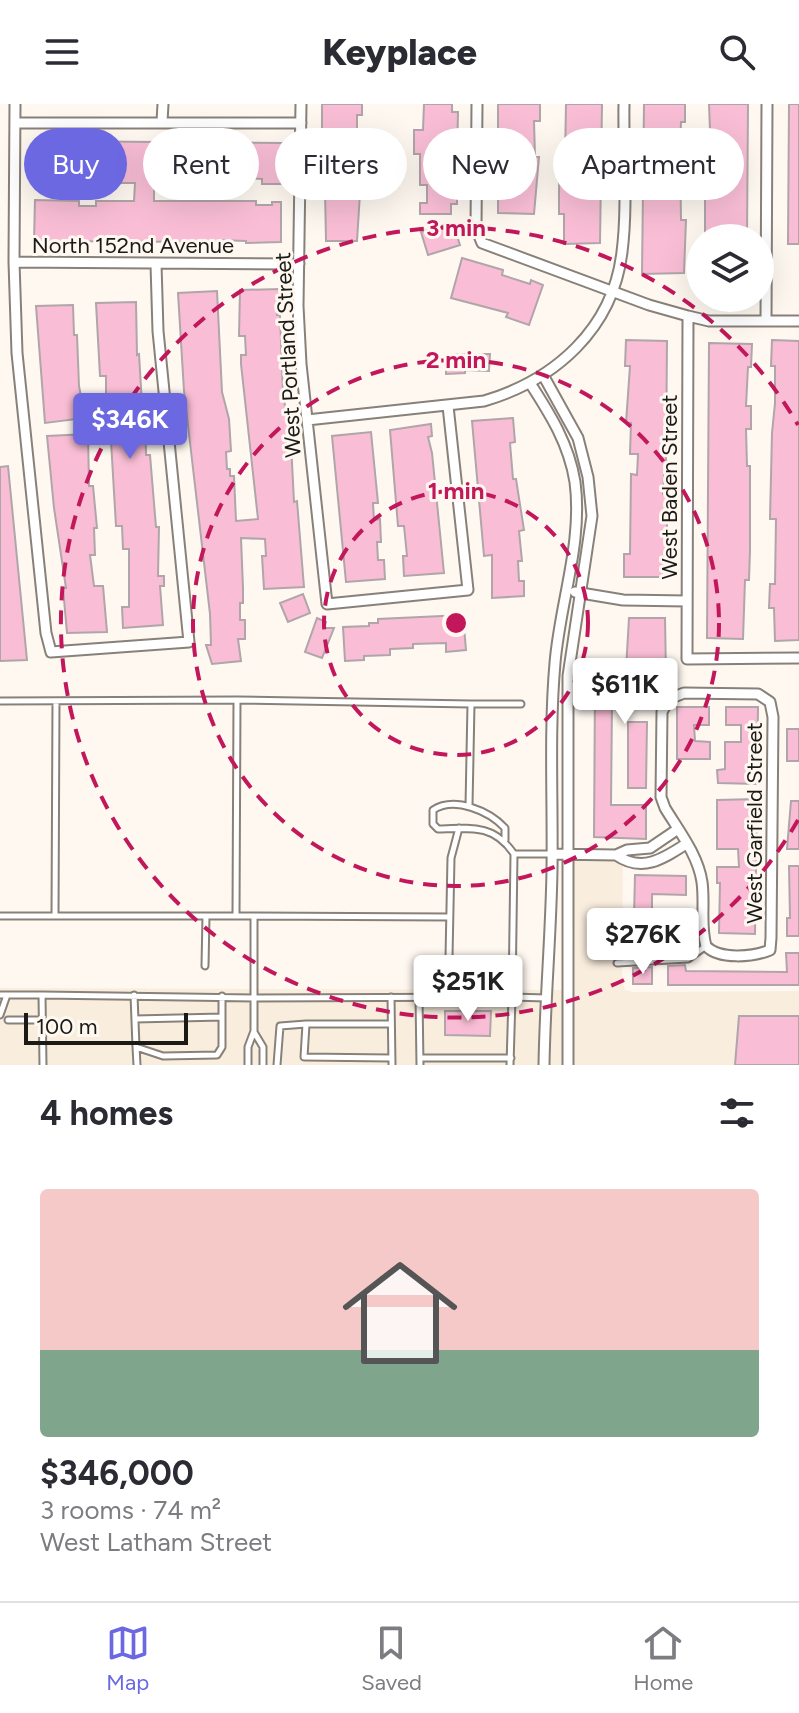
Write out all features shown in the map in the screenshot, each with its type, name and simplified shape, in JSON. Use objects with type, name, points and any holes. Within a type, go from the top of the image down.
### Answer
[{"type":"street","points":[[15,104],[17,353],[46,633],[51,652],[189,642],[158,331],[156,264]]},
{"type":"street","points":[[162,122],[163,104]]},
{"type":"street","name":"West Portland Street","points":[[301,104],[299,320],[327,604],[468,590],[448,406]]},
{"type":"street","points":[[477,104],[476,228],[482,243],[688,316],[709,321],[799,321]]},
{"type":"street","points":[[307,420],[448,406],[494,398],[530,383],[564,361],[583,342],[605,310],[622,253],[624,104]]},
{"type":"street","points":[[766,321],[767,104]]},
{"type":"street","points":[[15,123],[301,123]]},
{"type":"street","name":"North 152nd Avenue","points":[[14,262],[299,264]]},
{"type":"street","name":"West Baden Street","points":[[688,316],[687,659],[799,658]]},
{"type":"street","points":[[543,375],[578,438],[590,490],[591,528],[568,676],[568,1065]]},
{"type":"street","points":[[530,383],[562,436],[574,480],[577,529],[554,673],[551,947],[544,1065]]},
{"type":"street","points":[[566,590],[623,600],[687,601]]},
{"type":"street","name":"West Garfield Street","points":[[678,829],[661,797],[662,712],[669,699],[684,693],[758,694],[766,698],[773,717],[770,950],[759,954],[717,954],[708,948]]},
{"type":"street","points":[[552,854],[616,855],[652,846],[678,829],[701,878],[702,931],[708,948]]},
{"type":"street","points":[[616,855],[628,863],[658,860],[686,844]]},
{"type":"street","points":[[652,846],[658,860]]},
{"type":"lane","points":[[236,916],[237,700]]},
{"type":"lane","points":[[0,701],[521,704]]},
{"type":"lane","points":[[55,916],[56,701]]},
{"type":"lane","points":[[469,806],[471,704]]},
{"type":"lane","points":[[419,997],[420,1061],[510,1062],[514,854],[505,840],[488,830],[438,829],[433,824],[433,810],[439,806],[469,806],[496,819],[505,828],[505,840]]},
{"type":"lane","points":[[459,828],[451,858],[449,957],[457,965],[494,965]]},
{"type":"lane","points":[[514,854],[552,854]]},
{"type":"lane","points":[[0,916],[449,917]]},
{"type":"lane","points":[[205,966],[206,916]]},
{"type":"lane","points":[[248,1065],[248,1047],[254,1031],[254,916]]},
{"type":"lane","points":[[617,963],[688,959],[708,948]]},
{"type":"lane","points":[[0,1015],[4,995],[547,998]]},
{"type":"lane","points":[[42,995],[43,1065]]},
{"type":"lane","points":[[134,995],[137,1065]]},
{"type":"lane","points":[[217,1065],[217,1055],[222,1047],[222,996]]},
{"type":"lane","points":[[306,1024],[304,1057],[392,1061],[391,997]]},
{"type":"lane","points":[[135,1019],[222,1017]]},
{"type":"lane","points":[[8,1020],[42,1020]]},
{"type":"lane","points":[[277,1065],[280,1026],[391,1024]]},
{"type":"lane","points":[[254,1031],[263,1047],[263,1065]]},
{"type":"lane","points":[[136,1047],[163,1056],[217,1055]]},
{"type":"shaded area","points":[[623,855],[622,980],[625,990],[799,991],[799,1065],[0,1065],[0,988],[575,990],[573,856]]},
{"type":"building","points":[[322,104],[362,104],[362,115],[357,115],[357,128],[322,128]]},
{"type":"building","points":[[424,104],[452,104],[452,112],[458,112],[458,128],[423,128]]},
{"type":"building","points":[[498,104],[540,104],[540,121],[534,121],[534,128],[498,128]]},
{"type":"building","points":[[566,104],[602,104],[602,128],[566,128]]},
{"type":"building","points":[[644,104],[685,104],[685,122],[681,122],[681,128],[644,128]]},
{"type":"building","points":[[709,104],[748,104],[747,224],[705,224],[705,200],[744,200],[744,128],[710,128]]},
{"type":"building","points":[[789,104],[799,104],[799,244],[788,244]]},
{"type":"building","points":[[414,130],[423,130],[423,185],[420,185],[420,154],[414,154]]},
{"type":"building","points":[[127,142],[143,142],[143,200],[256,201],[256,205],[281,202],[281,242],[34,241],[35,200],[79,201],[79,206],[96,206],[96,201],[134,201],[135,183],[127,183]]},
{"type":"building","points":[[259,143],[275,143],[275,184],[262,184],[262,179],[259,179]]},
{"type":"building","points":[[325,200],[360,200],[357,241],[326,241]]},
{"type":"building","points":[[427,200],[457,200],[457,204],[451,204],[451,214],[420,214],[420,203],[427,203]]},
{"type":"building","points":[[498,200],[535,200],[534,214],[498,213]]},
{"type":"building","points":[[559,200],[601,200],[600,243],[564,244],[564,214],[559,214]]},
{"type":"building","points":[[643,200],[681,200],[681,220],[686,220],[684,273],[642,274]]},
{"type":"building","points":[[448,224],[452,235],[456,233],[460,245],[428,255],[421,232]]},
{"type":"building","points":[[462,258],[503,270],[502,275],[543,285],[529,325],[506,317],[508,313],[451,298]]},
{"type":"building","points":[[280,289],[277,315],[280,315],[283,393],[291,443],[304,587],[264,589],[262,556],[266,556],[265,539],[241,538],[243,603],[240,603],[240,620],[245,620],[245,639],[238,639],[241,661],[212,664],[206,645],[211,645],[210,614],[184,391],[178,293],[217,291],[222,392],[229,419],[231,451],[226,452],[227,469],[230,469],[230,476],[234,476],[236,521],[258,519],[241,364],[241,355],[246,355],[245,336],[239,336],[240,290]]},
{"type":"building","points":[[136,302],[137,355],[142,404],[145,404],[146,455],[150,455],[156,527],[159,527],[158,576],[164,576],[164,586],[160,586],[163,625],[123,628],[122,607],[129,607],[129,549],[123,549],[122,526],[116,526],[111,441],[108,441],[106,426],[106,376],[100,376],[96,303]]},
{"type":"building","points":[[73,305],[79,386],[85,418],[45,423],[36,306]]},
{"type":"building","points":[[626,340],[667,341],[666,461],[669,461],[669,475],[664,475],[663,494],[667,494],[667,577],[624,577],[624,554],[630,554],[631,474],[637,475],[638,454],[630,454],[631,423],[626,423],[630,366],[625,366]]},
{"type":"building","points":[[772,340],[799,341],[799,640],[775,641],[774,608],[769,608],[770,584],[775,584],[776,519],[770,519],[775,403]]},
{"type":"building","points":[[709,343],[752,344],[746,406],[751,406],[751,429],[746,429],[747,466],[750,466],[750,550],[749,580],[745,580],[743,639],[707,638]]},
{"type":"building","points":[[490,354],[489,371],[465,370],[465,373],[446,374],[446,355]]},
{"type":"building","points":[[513,418],[515,442],[510,443],[513,479],[516,479],[524,530],[519,531],[522,561],[518,561],[519,581],[524,581],[524,596],[492,598],[492,555],[484,556],[472,421]]},
{"type":"building","points":[[431,424],[432,436],[428,437],[444,573],[404,576],[403,556],[407,556],[404,526],[398,526],[390,430]]},
{"type":"building","points":[[371,432],[378,503],[373,503],[374,520],[380,519],[378,560],[384,560],[385,579],[346,582],[332,436]]},
{"type":"building","points":[[88,434],[89,486],[93,486],[97,528],[94,528],[95,555],[90,555],[94,586],[103,586],[107,632],[67,633],[63,588],[66,588],[47,436]]},
{"type":"building","points":[[8,466],[27,660],[0,661],[0,467]]},
{"type":"building","points":[[303,594],[310,613],[288,622],[280,603]]},
{"type":"building","points":[[463,615],[466,650],[446,652],[446,643],[413,644],[413,648],[390,649],[390,655],[364,656],[364,660],[345,661],[343,627],[369,626],[369,623],[378,623],[378,619]]},
{"type":"building","points":[[317,618],[326,622],[324,628],[334,628],[322,658],[305,652]]},
{"type":"building","points":[[629,618],[665,618],[666,674],[647,674],[646,705],[612,704],[611,805],[646,805],[646,839],[594,837],[595,687],[625,687]]},
{"type":"building","points":[[677,707],[709,707],[709,725],[694,725],[695,741],[710,742],[710,759],[677,759]]},
{"type":"building","points":[[726,707],[758,707],[757,784],[718,783],[717,770],[725,769],[725,742],[741,742],[741,725],[726,725]]},
{"type":"building","points":[[628,722],[647,722],[646,788],[628,788]]},
{"type":"building","points":[[787,729],[799,729],[799,761],[787,761]]},
{"type":"building","points":[[757,799],[755,934],[719,933],[720,883],[717,883],[717,867],[739,867],[738,849],[717,849],[717,800]]},
{"type":"building","points":[[791,801],[799,801],[799,849],[787,849]]},
{"type":"building","points":[[789,866],[799,866],[799,936],[787,936],[787,918],[790,918]]},
{"type":"building","points":[[635,875],[686,876],[686,895],[652,894],[652,918],[686,918],[685,954],[668,955],[668,935],[652,935],[652,956],[633,957]]},
{"type":"building","points":[[786,953],[799,953],[799,985],[668,985],[668,966],[685,965],[686,971],[787,972]]},
{"type":"building","points":[[652,967],[652,984],[633,984],[633,968]]},
{"type":"building","points":[[445,1011],[491,1011],[490,1036],[445,1035]]},
{"type":"building","points":[[739,1016],[799,1016],[799,1065],[735,1065]]}]
